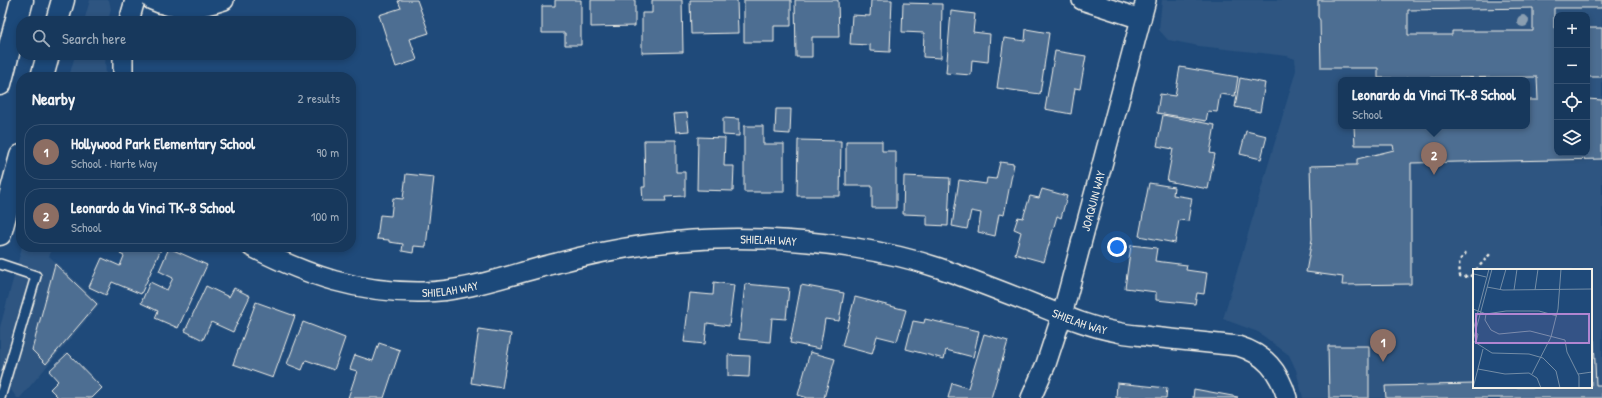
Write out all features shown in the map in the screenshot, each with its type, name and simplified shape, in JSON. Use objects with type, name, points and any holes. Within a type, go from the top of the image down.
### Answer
[{"type":"main road","points":[[18,16],[22,0]]},
{"type":"main road","points":[[58,16],[63,0]]},
{"type":"main road","points":[[0,84],[16,23]]},
{"type":"main road","points":[[43,72],[47,60]]},
{"type":"main road","points":[[0,234],[16,175]]},
{"type":"street","points":[[130,16],[135,0]]},
{"type":"street","points":[[152,0],[173,6],[186,7],[199,7],[224,0]]},
{"type":"street","points":[[1082,0],[1142,19]]},
{"type":"street","name":"JOAQUIN WAY","points":[[1031,398],[1046,364],[1062,315],[1146,0]]},
{"type":"street","points":[[123,60],[123,72]]},
{"type":"street","name":"SHIELAH WAY","points":[[262,252],[285,264],[323,278],[358,286],[392,291],[426,292],[490,281],[599,252],[648,245],[696,240],[763,239],[824,244],[898,257],[936,267],[1062,315],[1117,332],[1238,346],[1261,356],[1275,371],[1283,384],[1287,398]]},
{"type":"lane","points":[[0,264],[36,276],[0,398]]},
{"type":"path","points":[[1466,253],[1459,261],[1460,276],[1470,277],[1473,273]]},
{"type":"path","points":[[1477,269],[1491,253]]},
{"type":"shaded area","points":[[90,0],[109,0],[111,9],[109,16],[85,16]]},
{"type":"shaded area","points":[[1162,0],[1602,0],[1602,398],[1303,398],[1296,370],[1289,355],[1258,332],[1223,319],[1296,70],[1295,59],[1287,56],[1199,46],[1168,40],[1159,30]]},
{"type":"shaded area","points":[[74,60],[105,60],[106,72],[70,72]]},
{"type":"shaded area","points":[[21,252],[51,252],[49,256],[100,304],[20,398],[17,398],[0,375],[0,327]]},
{"type":"building","points":[[417,0],[429,33],[410,39],[417,60],[396,67],[379,15],[401,8],[398,1]]},
{"type":"building","points":[[555,0],[581,0],[581,45],[565,45],[565,33],[542,33],[542,6],[555,6]]},
{"type":"building","points":[[591,0],[635,0],[635,26],[591,27]]},
{"type":"building","points":[[652,0],[682,0],[683,52],[642,53],[642,13],[652,13]]},
{"type":"building","points":[[690,0],[737,0],[738,33],[691,34]]},
{"type":"building","points":[[744,0],[791,0],[791,26],[774,26],[774,42],[744,42]]},
{"type":"building","points":[[795,0],[838,0],[839,37],[812,37],[812,57],[796,57]]},
{"type":"building","points":[[871,0],[892,0],[890,52],[870,51],[870,45],[850,44],[852,15],[870,16]]},
{"type":"building","points":[[1318,0],[1602,0],[1602,8],[1554,8],[1554,156],[1590,156],[1590,99],[1602,100],[1602,159],[1411,163],[1411,284],[1342,285],[1343,277],[1306,272],[1312,239],[1310,166],[1357,165],[1357,159],[1394,150],[1393,145],[1355,145],[1354,129],[1530,129],[1530,100],[1538,100],[1537,77],[1378,77],[1378,68],[1321,68]],"holes":[[[1533,8],[1533,31],[1452,31],[1452,35],[1408,35],[1408,10]]]},
{"type":"building","points":[[903,3],[942,4],[941,58],[923,57],[924,33],[902,32]]},
{"type":"building","points":[[951,11],[975,14],[973,32],[990,34],[988,62],[972,60],[971,75],[946,73]]},
{"type":"building","points":[[1590,28],[1602,28],[1602,77],[1590,77]]},
{"type":"building","points":[[1026,29],[1049,33],[1040,94],[997,88],[1004,38],[1025,41]]},
{"type":"building","points":[[1055,51],[1086,56],[1080,89],[1075,88],[1071,114],[1045,109]]},
{"type":"building","points":[[1180,67],[1238,77],[1235,96],[1220,94],[1217,112],[1208,111],[1206,121],[1157,113],[1160,94],[1175,96]]},
{"type":"building","points":[[1240,78],[1265,83],[1260,112],[1235,107]]},
{"type":"building","points":[[776,109],[791,109],[790,134],[775,133]]},
{"type":"building","points":[[687,113],[689,131],[676,132],[674,114]]},
{"type":"building","points":[[1163,115],[1215,125],[1210,153],[1215,154],[1208,189],[1167,181],[1173,149],[1157,146]]},
{"type":"building","points":[[723,118],[739,119],[739,136],[723,135]]},
{"type":"building","points":[[744,126],[763,126],[763,144],[784,144],[784,192],[744,192]]},
{"type":"building","points":[[1246,131],[1267,136],[1261,159],[1240,154]]},
{"type":"building","points":[[698,137],[725,138],[724,166],[734,166],[733,191],[697,190]]},
{"type":"building","points":[[644,140],[676,140],[676,172],[685,172],[685,196],[665,197],[666,201],[643,201],[642,187],[645,187]]},
{"type":"building","points":[[798,140],[841,141],[840,196],[797,196]]},
{"type":"building","points":[[846,141],[882,141],[882,151],[896,151],[896,208],[872,208],[872,186],[846,186]]},
{"type":"building","points":[[1000,162],[1014,164],[1004,215],[999,214],[995,236],[978,232],[981,213],[971,211],[967,229],[952,226],[959,180],[986,184],[987,178],[996,179]]},
{"type":"building","points":[[406,174],[434,177],[426,247],[414,246],[413,253],[402,251],[403,244],[389,242],[389,240],[377,239],[380,215],[391,216],[393,198],[403,199]]},
{"type":"building","points":[[904,176],[950,178],[948,226],[927,225],[927,215],[903,214]]},
{"type":"building","points":[[1149,183],[1174,187],[1173,195],[1192,198],[1188,221],[1179,220],[1175,243],[1139,236]]},
{"type":"building","points":[[1042,189],[1067,196],[1061,218],[1057,216],[1044,262],[1015,254],[1021,232],[1014,229],[1018,217],[1023,218],[1030,196],[1039,198]]},
{"type":"building","points":[[1131,245],[1157,248],[1155,261],[1187,265],[1186,270],[1207,273],[1204,294],[1197,293],[1195,304],[1156,300],[1156,292],[1125,288]]},
{"type":"building","points":[[121,252],[160,252],[141,294],[112,282],[106,295],[89,287],[102,258],[120,266],[124,256],[120,254]]},
{"type":"building","points":[[167,252],[178,252],[207,265],[178,328],[155,318],[158,311],[141,303],[150,282],[167,290],[173,278],[159,271]]},
{"type":"building","points":[[55,264],[97,304],[46,364],[32,350]]},
{"type":"building","points":[[714,282],[734,285],[729,326],[707,323],[705,344],[684,342],[690,293],[713,295]]},
{"type":"building","points":[[745,284],[789,288],[786,319],[772,318],[770,342],[739,339]]},
{"type":"building","points":[[801,285],[844,293],[839,321],[825,319],[820,349],[790,343]]},
{"type":"building","points":[[206,286],[229,297],[234,288],[250,296],[233,332],[211,322],[203,340],[185,331]]},
{"type":"building","points":[[855,297],[906,310],[897,341],[877,336],[872,354],[842,346]]},
{"type":"building","points":[[256,302],[295,316],[273,378],[233,364]]},
{"type":"building","points":[[925,319],[979,331],[973,357],[946,350],[944,359],[906,349],[913,321],[924,323]]},
{"type":"building","points":[[303,322],[345,338],[334,370],[306,360],[302,370],[287,364]]},
{"type":"building","points":[[479,329],[511,334],[502,388],[471,383]]},
{"type":"building","points":[[984,334],[1008,341],[991,398],[948,398],[952,383],[968,388]]},
{"type":"building","points":[[1592,340],[1594,340],[1596,385],[1602,385],[1602,398],[1386,398],[1385,386],[1473,384],[1473,388],[1592,388]]},
{"type":"building","points":[[379,343],[400,350],[384,398],[348,398],[357,371],[350,369],[355,355],[373,361]]},
{"type":"building","points":[[1328,346],[1369,346],[1369,398],[1329,398]]},
{"type":"building","points":[[810,352],[835,359],[824,398],[808,398],[798,395]]},
{"type":"building","points":[[68,353],[102,388],[92,398],[59,398],[50,389],[58,381],[49,371]]},
{"type":"building","points":[[728,355],[750,356],[749,377],[728,376]]},
{"type":"building","points":[[1117,383],[1167,388],[1166,398],[1116,398]]},
{"type":"building","points":[[1194,389],[1238,397],[1193,398]]},
{"type":"place","name":"Leonardo da Vinci TK-8 School","points":[[1434,175]]},
{"type":"place","name":"Hollywood Park Elementary School","points":[[1383,362]]}]
